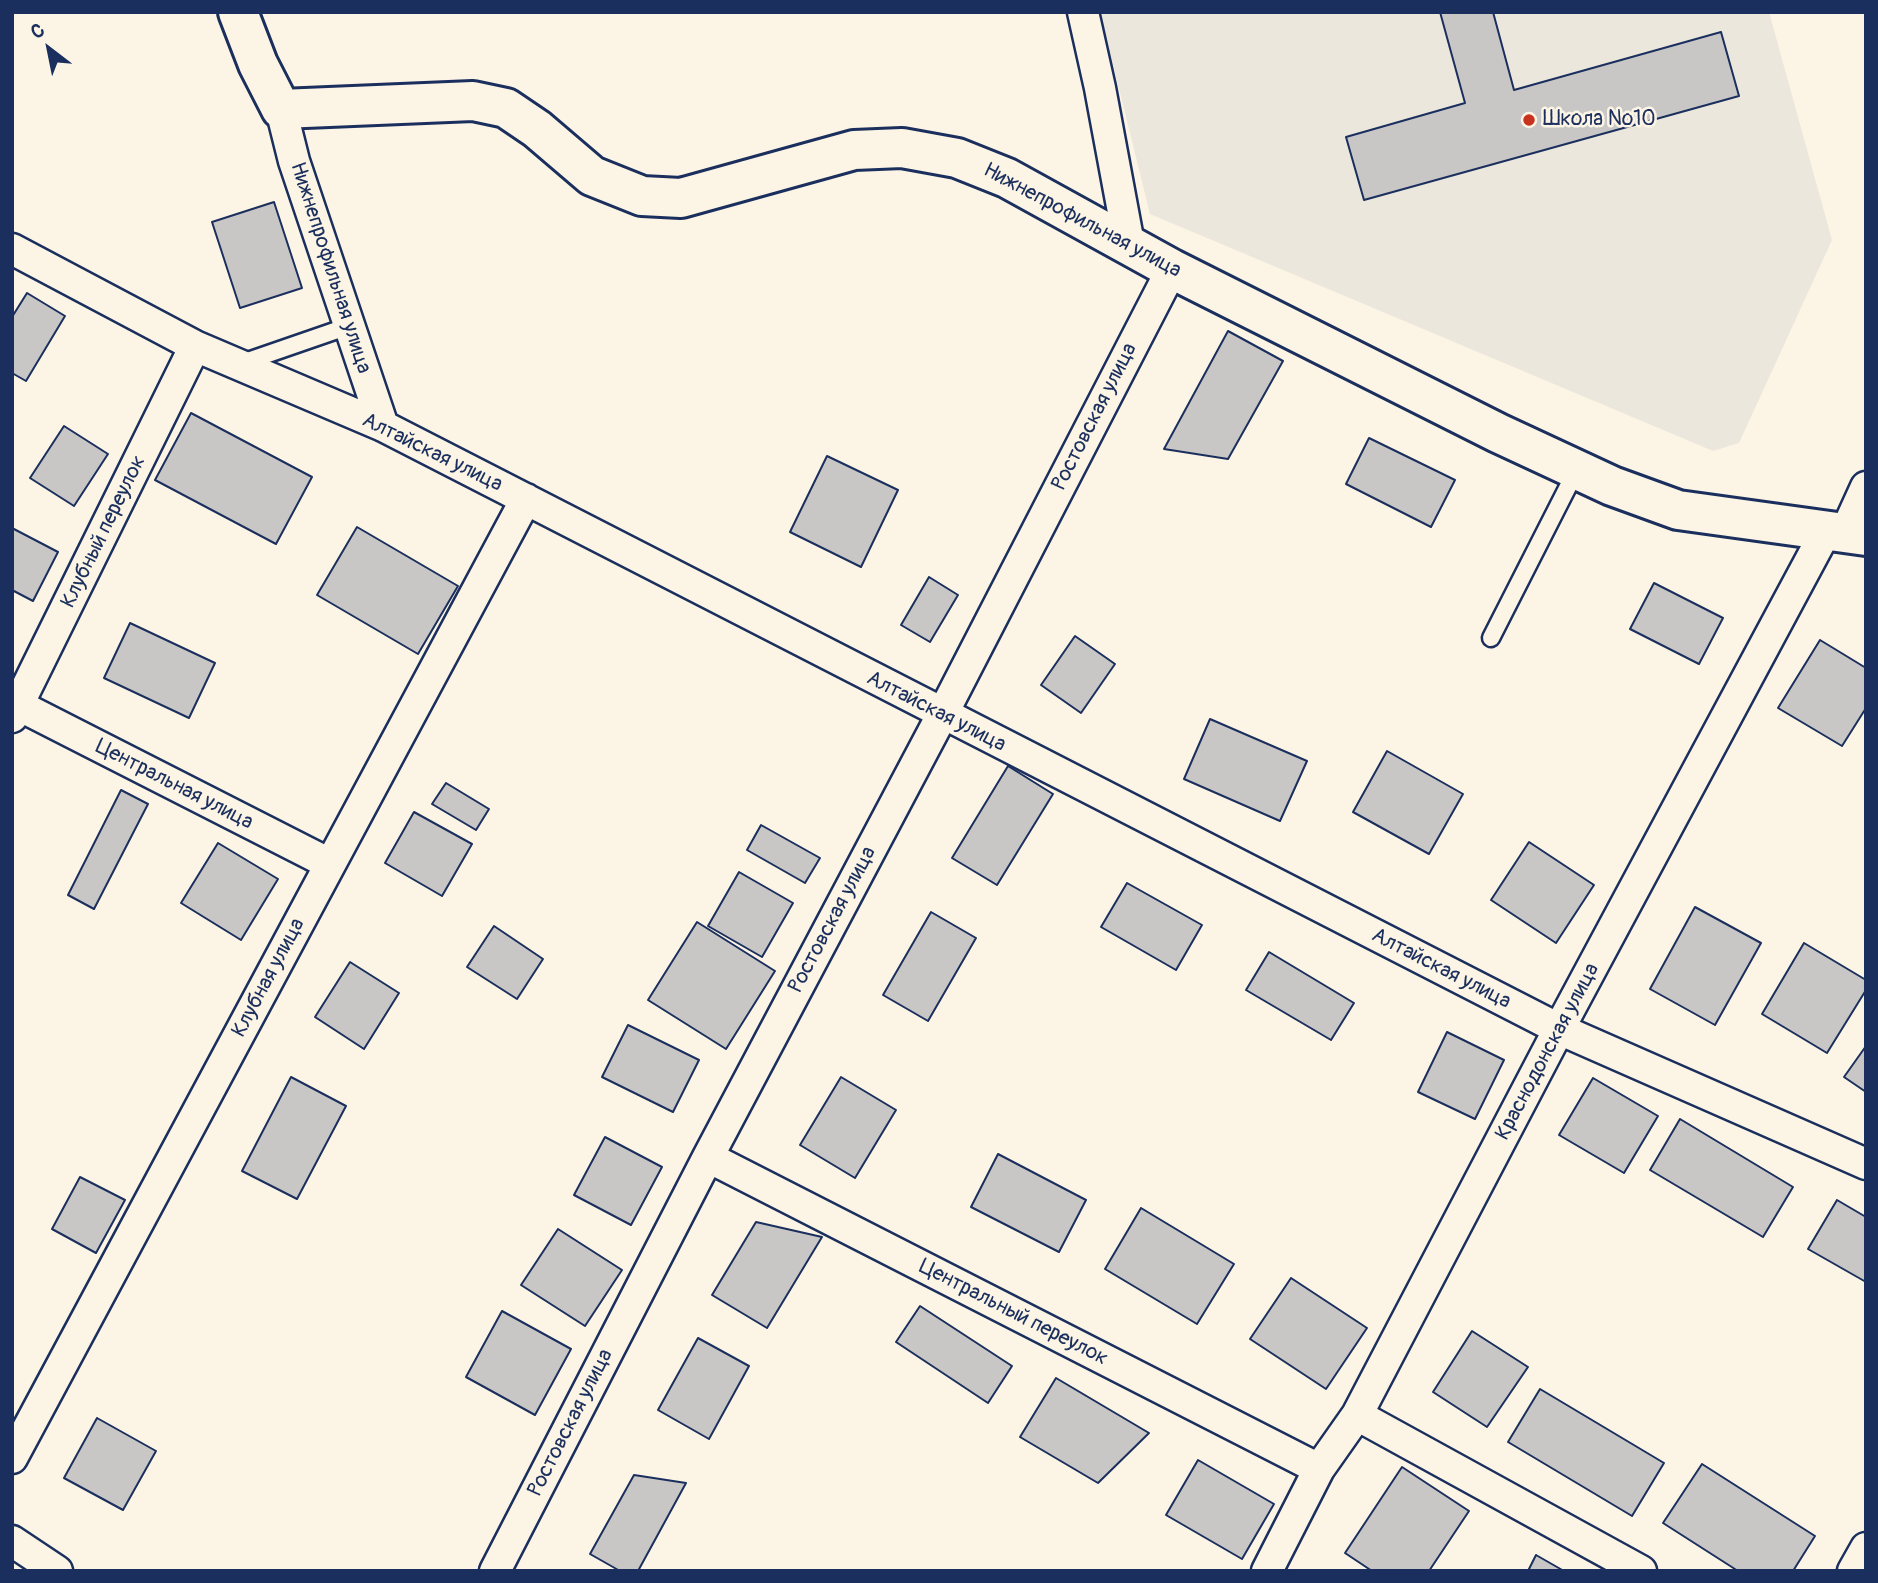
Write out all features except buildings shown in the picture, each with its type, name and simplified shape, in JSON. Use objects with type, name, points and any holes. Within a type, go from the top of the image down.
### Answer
[{"type":"street","name":"Нижнепрофильная улица","points":[[238,12],[258,64],[281,109],[294,161],[383,426]]},
{"type":"street","points":[[1083,12],[1129,244]]},
{"type":"street","name":"Нижнепрофильная улица","points":[[281,109],[473,101],[506,108],[537,129],[592,176],[642,196],[681,198],[855,150],[902,148],[957,158],[1007,178],[1172,269],[1498,433],[1612,486],[1678,510],[1845,533]]},
{"type":"street","name":"Алтайская улица","points":[[12,249],[195,346],[383,426],[942,715],[1559,1029],[1866,1164]]},
{"type":"street","name":"Ростовская улица","points":[[498,1570],[708,1157],[942,715],[1172,269]]},
{"type":"street","name":"Клубный переулок","points":[[15,711],[195,346]]},
{"type":"street","name":"Краснодонская улица","points":[[1267,1571],[1319,1469],[1357,1415],[1559,1029],[1845,533],[1866,487]]},
{"type":"street","name":"Клубная улица","points":[[12,1458],[526,499]]},
{"type":"street","name":"Центральная улица","points":[[15,711],[330,864]]},
{"type":"street","name":"Центральный переулок","points":[[708,1157],[1319,1469]]},
{"type":"street","points":[[1357,1415],[1641,1571]]},
{"type":"street","points":[[12,1541],[57,1571]]},
{"type":"street","points":[[1853,1571],[1866,1548]]},
{"type":"lane","points":[[238,365],[349,326]]},
{"type":"lane","points":[[1491,638],[1577,469]]},
{"type":"shaded area","points":[[1100,12],[1769,12],[1832,240],[1739,443],[1713,451],[1150,214]]},
{"type":"place","name":"Школа №10","points":[[1529,120]]}]
